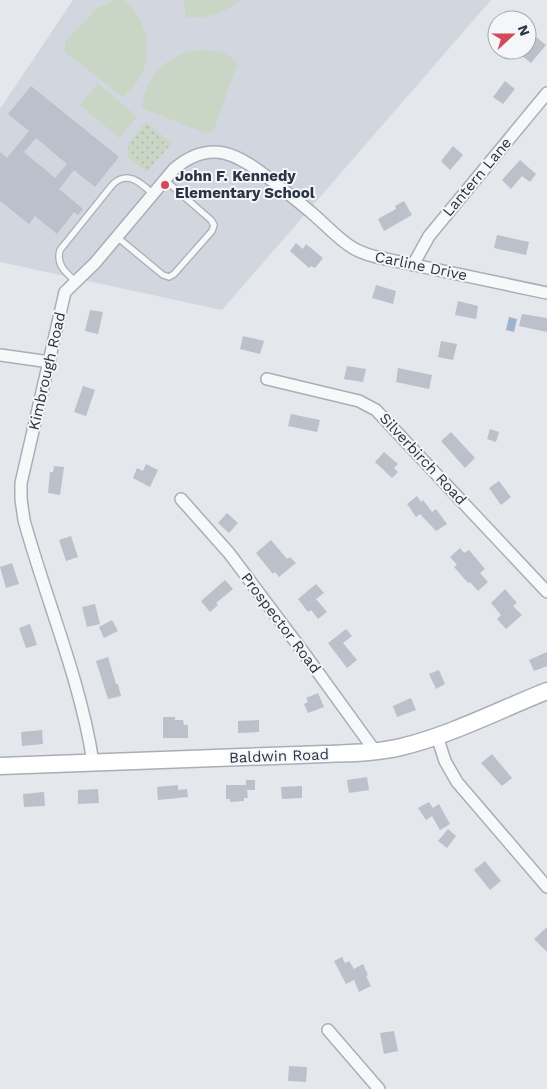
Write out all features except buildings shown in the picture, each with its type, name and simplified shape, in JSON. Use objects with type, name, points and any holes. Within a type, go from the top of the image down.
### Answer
[{"type":"street","name":"Lantern Lane","points":[[413,265],[429,236],[547,93]]},
{"type":"street","name":"Kimbrough Road","points":[[93,762],[85,724],[63,643],[25,524],[22,509],[22,478],[64,294],[95,263],[164,180],[192,156],[208,152],[223,152],[238,157],[252,165],[309,210]]},
{"type":"street","name":"Carline Drive","points":[[309,210],[354,248],[376,257],[547,292]]},
{"type":"street","points":[[0,355],[50,362]]},
{"type":"street","name":"Silverbirch Road","points":[[267,378],[358,401],[376,410],[547,592]]},
{"type":"street","name":"Prospector Road","points":[[182,499],[234,560],[375,751]]},
{"type":"street","name":"Baldwin Road","points":[[0,766],[294,756],[375,751],[401,747],[437,736],[547,691]]},
{"type":"street","points":[[437,736],[449,769],[457,782],[547,887]]},
{"type":"street","points":[[328,1030],[379,1089]]},
{"type":"lane","points":[[75,281],[65,272],[59,261],[60,250],[113,184],[120,179],[130,178],[139,182],[153,194]]},
{"type":"lane","points":[[117,237],[169,277],[174,274],[212,231],[214,225],[211,220],[164,180]]},
{"type":"shaded area","name":"John F. Kennedy Elementary School","points":[[73,0],[491,0],[222,310],[0,262],[0,109]]},
{"type":"green space","points":[[115,0],[124,0],[134,11],[146,35],[146,62],[142,74],[123,97],[65,52],[65,42],[97,8]]},
{"type":"green space","points":[[184,0],[240,0],[222,12],[208,16],[186,17]]},
{"type":"green space","points":[[208,50],[223,53],[238,61],[214,130],[205,133],[142,108],[144,95],[149,84],[163,66],[183,54]]},
{"type":"green space","points":[[98,83],[137,117],[119,138],[80,105]]},
{"type":"green space","points":[[146,122],[172,143],[146,172],[128,157],[128,144]]},
{"type":"water","points":[[509,317],[517,319],[514,332],[506,330]]},
{"type":"place","name":"John F. Kennedy Elementary School","points":[[165,185]]}]
